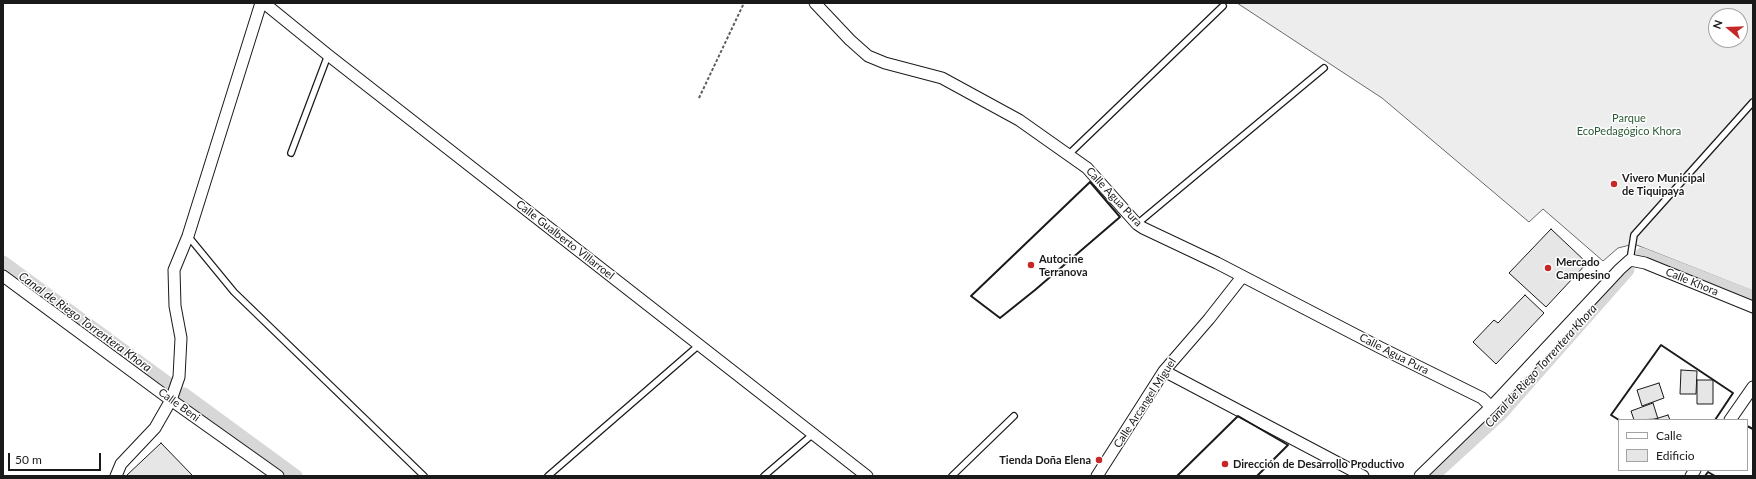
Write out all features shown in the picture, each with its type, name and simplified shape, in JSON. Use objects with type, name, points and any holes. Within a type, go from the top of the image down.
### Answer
[{"type":"street","name":"Calle Gualberto Villarroel","points":[[262,3],[867,476]]},
{"type":"street","points":[[116,476],[121,464],[155,428],[171,400],[179,377],[181,338],[175,306],[174,270],[188,236],[262,3]]},
{"type":"street","name":"Calle Agua Pura","points":[[817,4],[850,40],[868,56],[886,63],[942,78],[1019,120],[1087,168],[1137,224],[1482,398],[1491,407]]},
{"type":"street","points":[[1420,476],[1491,407],[1630,260]]},
{"type":"street","name":"Calle Khora","points":[[1630,260],[1644,263],[1753,307]]},
{"type":"street","name":"Calle Beni","points":[[3,276],[171,400],[278,476]]},
{"type":"street","name":"Calle Arcangel Miguel","points":[[1097,476],[1164,371],[1209,319],[1242,276]]},
{"type":"street","points":[[1164,371],[1363,476]]},
{"type":"street","points":[[1731,419],[1753,387]]},
{"type":"lane","points":[[1068,154],[1223,6]]},
{"type":"lane","points":[[290,153],[328,55]]},
{"type":"lane","points":[[1137,224],[1324,68]]},
{"type":"lane","points":[[1630,260],[1634,234],[1753,102]]},
{"type":"lane","points":[[188,236],[234,292],[424,476]]},
{"type":"lane","points":[[548,476],[699,345]]},
{"type":"lane","points":[[952,476],[1014,416]]},
{"type":"lane","points":[[764,476],[813,434]]},
{"type":"path","points":[[699,98],[744,3]]},
{"type":"shaded area","name":"Parque EcoPedagógico Khora","points":[[1237,3],[1753,3],[1753,291],[1634,244],[1618,248],[1603,261],[1543,209],[1529,222],[1382,98]]},
{"type":"building","name":"Mercado Campesino","points":[[1551,229],[1587,263],[1546,307],[1509,273]]},
{"type":"building","points":[[1525,295],[1544,313],[1496,364],[1473,342],[1494,320],[1498,323]]},
{"type":"building","points":[[1681,370],[1697,371],[1696,394],[1680,394]]},
{"type":"building","points":[[1697,380],[1713,380],[1713,404],[1697,404]]},
{"type":"building","points":[[1659,383],[1664,398],[1642,406],[1637,390]]},
{"type":"building","points":[[1653,403],[1658,419],[1634,419],[1631,411]]},
{"type":"building","points":[[1668,415],[1670,419],[1655,419]]},
{"type":"building","points":[[161,443],[193,476],[126,476]]},
{"type":"waterway","name":"Canal de Riego Torrentera Khora","points":[[1642,254],[1753,297]]},
{"type":"waterway","name":"Canal de Riego Torrentera Khora","points":[[3,262],[168,383]]},
{"type":"waterway","name":"Canal de Riego Torrentera Khora","points":[[1433,476],[1501,414],[1628,270]]},
{"type":"waterway","name":"Canal de Riego Torrentera Khora","points":[[184,394],[296,476]]},
{"type":"wall","points":[[1090,182],[1120,217],[1000,318],[971,296],[1090,182]]},
{"type":"wall","points":[[1618,419],[1611,415],[1661,345],[1733,393],[1716,419]]},
{"type":"wall","points":[[1177,476],[1238,416],[1288,445],[1257,476]]},
{"type":"wall","points":[[1748,426],[1753,429]]},
{"type":"wall","points":[[1705,476],[1708,472],[1715,476]]},
{"type":"place","name":"Vivero Municipal de Tiquipaya","points":[[1614,184]]},
{"type":"place","name":"Autocine Terranova","points":[[1031,265]]},
{"type":"place","name":"Mercado Campesino","points":[[1548,268]]},
{"type":"place","name":"Tienda Doña Elena","points":[[1099,460]]},
{"type":"place","name":"Dirección de Desarrollo Productivo","points":[[1225,464]]}]
